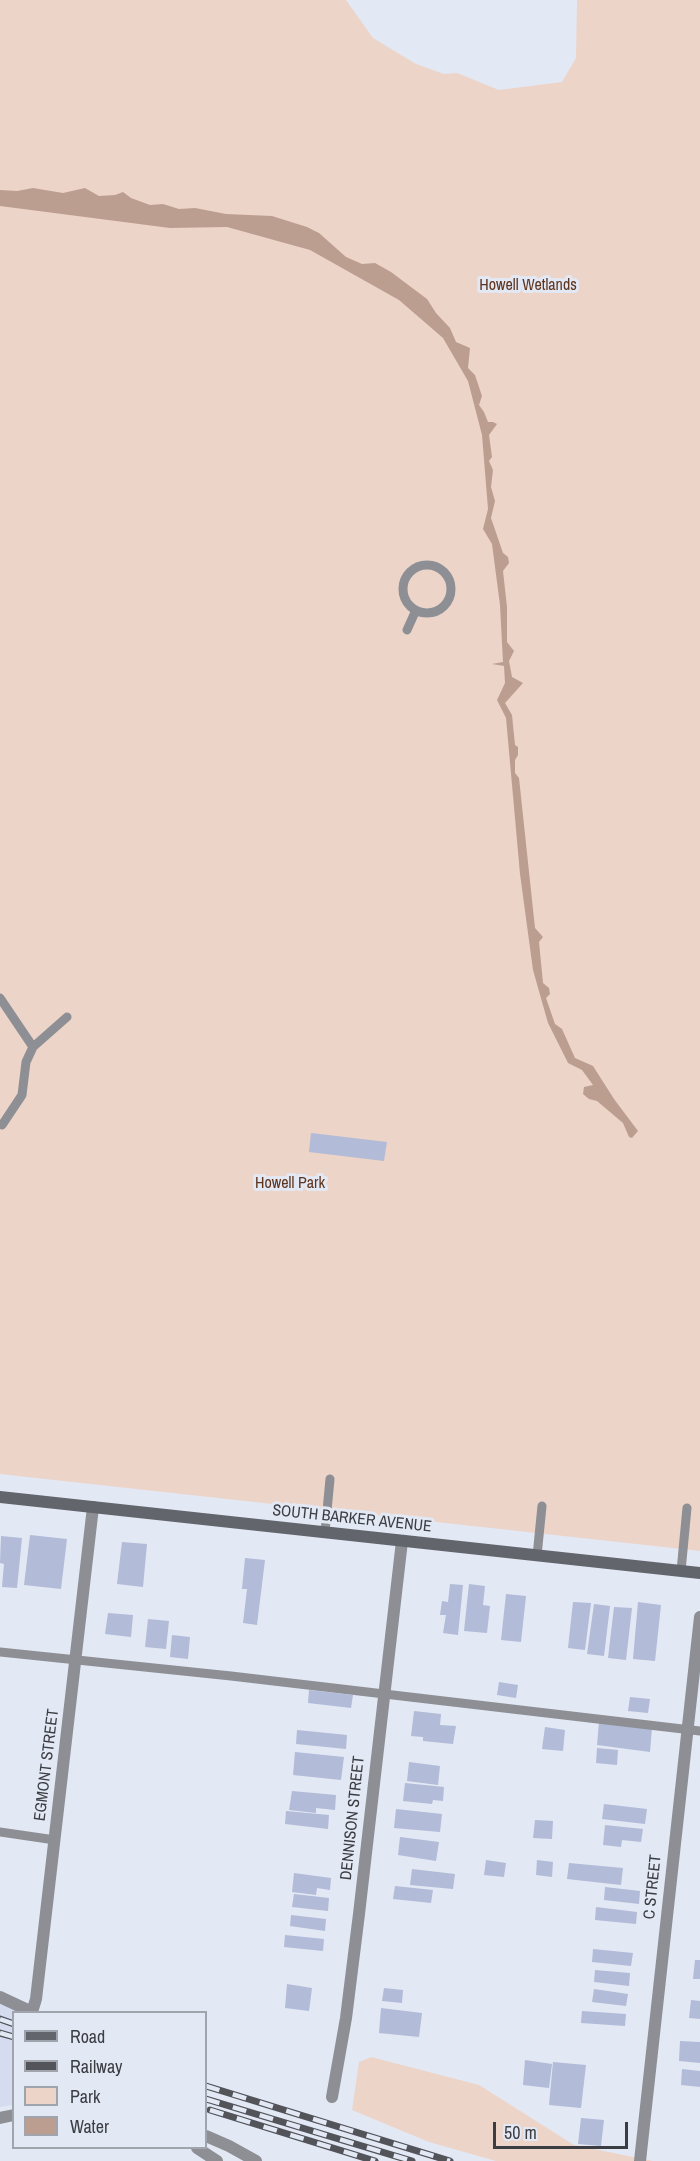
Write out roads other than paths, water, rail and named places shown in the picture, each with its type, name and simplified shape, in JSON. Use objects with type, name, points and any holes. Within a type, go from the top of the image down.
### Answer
[{"type":"main road","name":"SOUTH BARKER AVENUE","points":[[0,1497],[700,1573]]},
{"type":"street","name":"EGMONT STREET","points":[[32,2011],[36,1999],[93,1507]]},
{"type":"street","name":"DENNISON STREET","points":[[332,2097],[349,1995],[402,1541]]},
{"type":"street","name":"C STREET","points":[[640,2161],[694,1730],[700,1617]]},
{"type":"street","name":"EGMONT STREET","points":[[0,1997],[30,2011]]},
{"type":"street","points":[[207,2136],[256,2161]]},
{"type":"street","points":[[199,2149],[217,2161]]},
{"type":"lane","points":[[419,566],[435,566],[448,575],[450,598],[445,605],[431,613],[416,610],[405,599],[404,583],[407,575],[419,566]]},
{"type":"lane","points":[[406,630],[416,610]]},
{"type":"lane","points":[[0,998],[33,1047]]},
{"type":"lane","points":[[2,1125],[22,1095],[26,1062],[33,1047],[67,1017]]},
{"type":"lane","points":[[325,1532],[330,1479]]},
{"type":"lane","points":[[537,1556],[542,1506]]},
{"type":"lane","points":[[681,1571],[687,1508]]},
{"type":"lane","points":[[0,1652],[694,1730]]},
{"type":"lane","points":[[0,1832],[55,1840]]},
{"type":"water","points":[[33,188],[63,193],[85,188],[99,196],[123,192],[131,198],[150,205],[163,204],[179,209],[195,208],[226,214],[272,216],[307,227],[319,233],[346,257],[362,264],[375,263],[391,272],[427,299],[450,328],[456,342],[470,348],[468,368],[475,375],[482,396],[479,405],[488,422],[497,424],[489,435],[492,457],[489,461],[493,470],[491,487],[495,501],[491,518],[503,553],[508,557],[509,563],[503,571],[507,607],[507,642],[514,651],[509,661],[512,677],[523,683],[505,703],[512,715],[515,745],[518,747],[515,773],[519,778],[535,928],[543,937],[539,942],[543,983],[549,988],[550,994],[546,998],[555,1024],[562,1029],[575,1058],[593,1066],[638,1131],[632,1138],[629,1137],[623,1123],[597,1101],[583,1094],[584,1087],[593,1085],[582,1070],[568,1063],[548,1023],[533,970],[520,874],[506,718],[497,700],[505,683],[504,666],[492,664],[503,662],[500,605],[492,544],[483,529],[488,509],[482,435],[468,381],[443,338],[399,300],[310,250],[227,227],[170,228],[0,206],[0,190],[17,191]]},
{"type":"railway","points":[[0,2019],[12,2023]]},
{"type":"railway","points":[[0,2033],[12,2036]]},
{"type":"railway","points":[[207,2086],[450,2161]]},
{"type":"railway","points":[[207,2099],[412,2161]]},
{"type":"railway","points":[[210,2110],[375,2161]]},
{"type":"park label","name":"Howell Wetlands","points":[[528,286]]},
{"type":"park label","name":"Howell Park","points":[[290,1184]]}]
